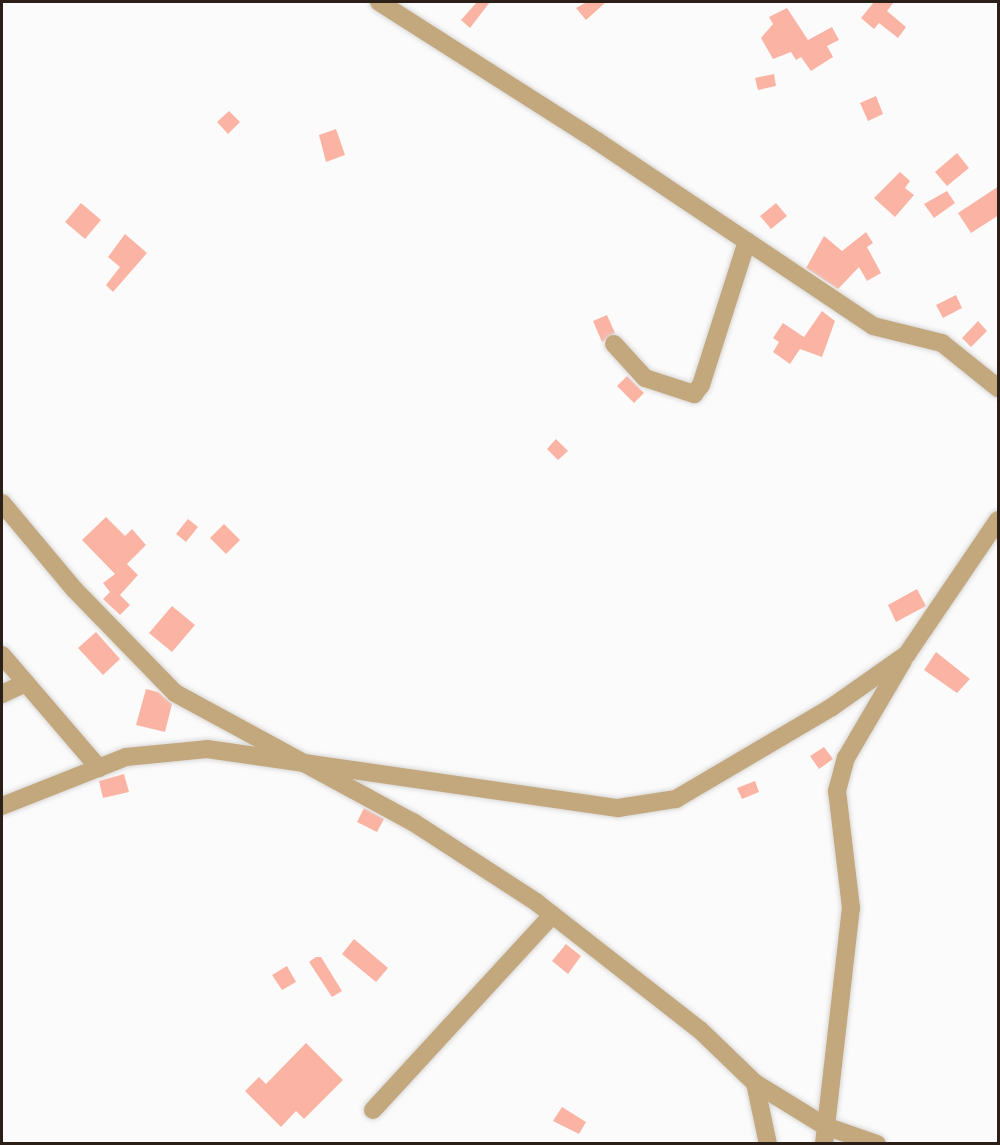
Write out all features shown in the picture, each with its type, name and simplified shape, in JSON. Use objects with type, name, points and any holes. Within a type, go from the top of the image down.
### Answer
[{"type":"street","points":[[379,2],[747,241],[873,326],[942,343],[999,388]]},
{"type":"street","points":[[614,344],[645,378],[694,394],[701,385],[747,241]]},
{"type":"street","points":[[2,502],[74,589],[175,693],[413,822],[552,915],[700,1030],[755,1083],[824,1135],[877,1143]]},
{"type":"street","points":[[824,1135],[851,908],[837,791],[846,758],[907,654],[999,520]]},
{"type":"street","points":[[2,806],[126,757],[207,748],[618,808],[676,799],[832,707],[907,654]]},
{"type":"street","points":[[2,655],[99,768]]},
{"type":"street","points":[[2,694],[26,683]]},
{"type":"street","points":[[373,1110],[552,915]]},
{"type":"street","points":[[755,1083],[768,1143]]},
{"type":"building","points":[[477,2],[490,2],[470,28],[461,20]]},
{"type":"building","points":[[587,2],[606,2],[586,20],[576,8]]},
{"type":"building","points":[[874,2],[894,2],[887,11],[906,27],[898,38],[879,23],[874,29],[861,18]]},
{"type":"building","points":[[787,8],[808,40],[832,27],[839,40],[827,46],[833,57],[811,71],[801,57],[796,60],[791,52],[773,59],[761,38],[773,24],[769,17]]},
{"type":"building","points":[[774,74],[776,86],[758,90],[755,78]]},
{"type":"building","points":[[876,96],[883,114],[868,121],[860,103]]},
{"type":"building","points":[[229,111],[240,122],[228,134],[217,122]]},
{"type":"building","points":[[336,129],[345,155],[326,162],[319,135]]},
{"type":"building","points":[[957,153],[969,168],[947,186],[935,172]]},
{"type":"building","points":[[900,172],[910,181],[905,188],[914,195],[895,217],[874,198]]},
{"type":"building","points":[[999,186],[999,215],[971,233],[958,213]]},
{"type":"building","points":[[947,191],[955,203],[934,218],[924,204]]},
{"type":"building","points":[[81,203],[101,220],[85,239],[65,222]]},
{"type":"building","points":[[776,203],[787,216],[771,229],[760,216]]},
{"type":"building","points":[[866,232],[873,243],[867,247],[881,273],[867,281],[859,267],[838,289],[806,268],[824,236],[842,251]]},
{"type":"building","points":[[125,234],[147,253],[113,292],[106,285],[120,267],[108,257]]},
{"type":"building","points":[[956,295],[962,308],[943,318],[936,305]]},
{"type":"building","points":[[822,311],[835,321],[822,357],[800,349],[790,364],[773,352],[779,342],[773,338],[783,323],[804,337]]},
{"type":"building","points":[[607,315],[615,333],[602,342],[593,321]]},
{"type":"building","points":[[978,321],[987,331],[971,347],[962,338]]},
{"type":"building","points":[[627,376],[644,393],[634,403],[617,386]]},
{"type":"building","points":[[556,439],[568,451],[558,460],[547,449]]},
{"type":"building","points":[[106,517],[125,536],[132,529],[146,545],[127,564],[138,575],[120,595],[130,605],[120,615],[103,599],[110,592],[103,583],[115,574],[82,540]]},
{"type":"building","points":[[188,519],[198,527],[186,542],[176,534]]},
{"type":"building","points":[[224,524],[240,540],[226,554],[210,538]]},
{"type":"building","points":[[917,589],[926,606],[896,622],[888,605]]},
{"type":"building","points":[[172,606],[195,625],[172,652],[149,633]]},
{"type":"building","points":[[96,632],[120,659],[103,675],[78,648]]},
{"type":"building","points":[[936,652],[970,679],[957,693],[924,670]]},
{"type":"building","points":[[146,689],[158,692],[172,704],[165,732],[136,725]]},
{"type":"building","points":[[824,747],[833,759],[819,769],[810,756]]},
{"type":"building","points":[[124,774],[129,792],[103,798],[99,781]]},
{"type":"building","points":[[755,781],[759,792],[742,799],[737,788]]},
{"type":"building","points":[[364,808],[384,819],[377,832],[357,822]]},
{"type":"building","points":[[354,939],[388,968],[376,982],[342,954]]},
{"type":"building","points":[[566,944],[581,956],[568,974],[552,961]]},
{"type":"building","points":[[316,957],[321,957],[342,991],[332,997],[309,962]]},
{"type":"building","points":[[287,966],[296,982],[282,990],[272,975]]},
{"type":"building","points":[[306,1043],[343,1080],[304,1119],[296,1111],[281,1127],[245,1091],[259,1077],[266,1084]]},
{"type":"building","points":[[562,1107],[586,1122],[579,1134],[553,1121]]}]
